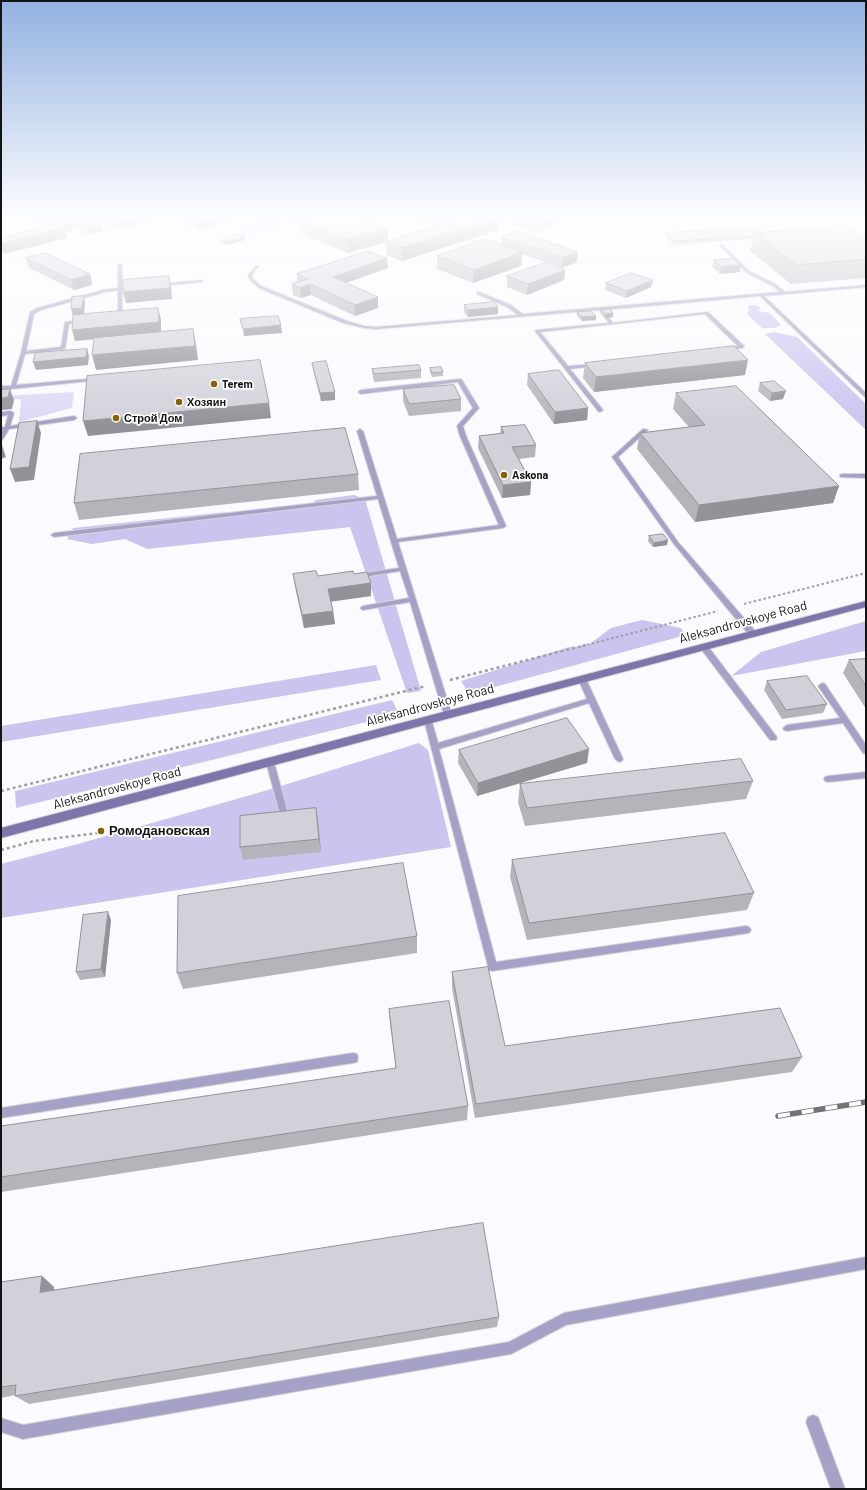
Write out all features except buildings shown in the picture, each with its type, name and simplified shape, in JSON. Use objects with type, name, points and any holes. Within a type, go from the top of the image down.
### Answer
[{"type":"main road","name":"Aleksandrovskoye Road","points":[[1,833],[866,604]]},
{"type":"lane","points":[[112,319],[120,318],[120,288]]},
{"type":"lane","points":[[13,387],[23,353],[32,313],[38,309],[66,301],[125,288]]},
{"type":"lane","points":[[261,288],[345,322],[364,327],[388,328],[521,315],[762,296],[848,288]]},
{"type":"lane","points":[[777,288],[784,293]]},
{"type":"lane","points":[[479,293],[501,302],[521,315]]},
{"type":"lane","points":[[762,296],[866,396]]},
{"type":"lane","points":[[600,309],[612,324]]},
{"type":"lane","points":[[600,410],[537,331],[706,313],[742,347],[720,350]]},
{"type":"lane","points":[[23,353],[63,348],[67,323],[90,321]]},
{"type":"lane","points":[[567,368],[598,364]]},
{"type":"lane","points":[[1,388],[103,378]]},
{"type":"lane","points":[[361,392],[460,380],[476,408],[460,426],[461,431],[503,526],[394,541]]},
{"type":"lane","points":[[1,414],[11,413],[1,438]]},
{"type":"lane","points":[[4,428],[74,418]]},
{"type":"lane","points":[[645,430],[615,457],[676,543],[753,634]]},
{"type":"lane","points":[[360,431],[448,715]]},
{"type":"lane","points":[[842,476],[866,476]]},
{"type":"lane","points":[[54,535],[380,497]]},
{"type":"lane","points":[[349,577],[403,569]]},
{"type":"lane","points":[[363,608],[412,600]]},
{"type":"lane","points":[[704,647],[773,738]]},
{"type":"lane","points":[[582,679],[619,759]]},
{"type":"lane","points":[[822,686],[866,751]]},
{"type":"lane","points":[[435,747],[592,700]]},
{"type":"lane","points":[[428,720],[492,967],[746,930]]},
{"type":"lane","points":[[787,728],[845,720]]},
{"type":"lane","points":[[270,762],[284,810]]},
{"type":"lane","points":[[828,779],[866,775]]},
{"type":"lane","points":[[1,1113],[353,1058]]},
{"type":"lane","points":[[1,1425],[23,1432],[511,1348],[564,1319],[866,1263]]},
{"type":"lane","points":[[814,1422],[838,1489]]},
{"type":"path","points":[[1,850],[34,841],[98,833]]},
{"type":"shaded area","points":[[755,305],[760,307],[759,311],[770,313],[781,325],[775,328],[762,328],[747,314],[749,310],[748,306]]},
{"type":"shaded area","points":[[774,332],[797,337],[866,404],[866,430],[765,334]]},
{"type":"shaded area","points":[[74,392],[72,408],[19,422],[21,399],[1,401],[1,396]]},
{"type":"shaded area","points":[[354,495],[365,499],[421,691],[407,693],[350,527],[147,549],[125,539],[92,544],[67,539],[73,528],[216,513],[309,507],[316,500]]},
{"type":"shaded area","points":[[642,620],[681,628],[686,635],[469,694],[461,681],[569,647],[587,646],[611,628]]},
{"type":"shaded area","points":[[866,621],[866,651],[731,676],[761,652]]},
{"type":"shaded area","points":[[376,665],[381,680],[1,742],[1,726]]},
{"type":"shaded area","points":[[392,700],[399,714],[16,808],[15,791]]},
{"type":"shaded area","points":[[419,743],[428,750],[451,847],[1,918],[1,864],[78,844],[268,790]]},
{"type":"railway","points":[[778,1116],[866,1102]]},
{"type":"place","name":"Terem","points":[[214,384]]},
{"type":"place","name":"Хозяин","points":[[179,402]]},
{"type":"place","name":"Строй Дом","points":[[116,418]]},
{"type":"place","name":"Askona","points":[[504,475]]},
{"type":"place","name":"Ромодановская","points":[[101,831]]}]
